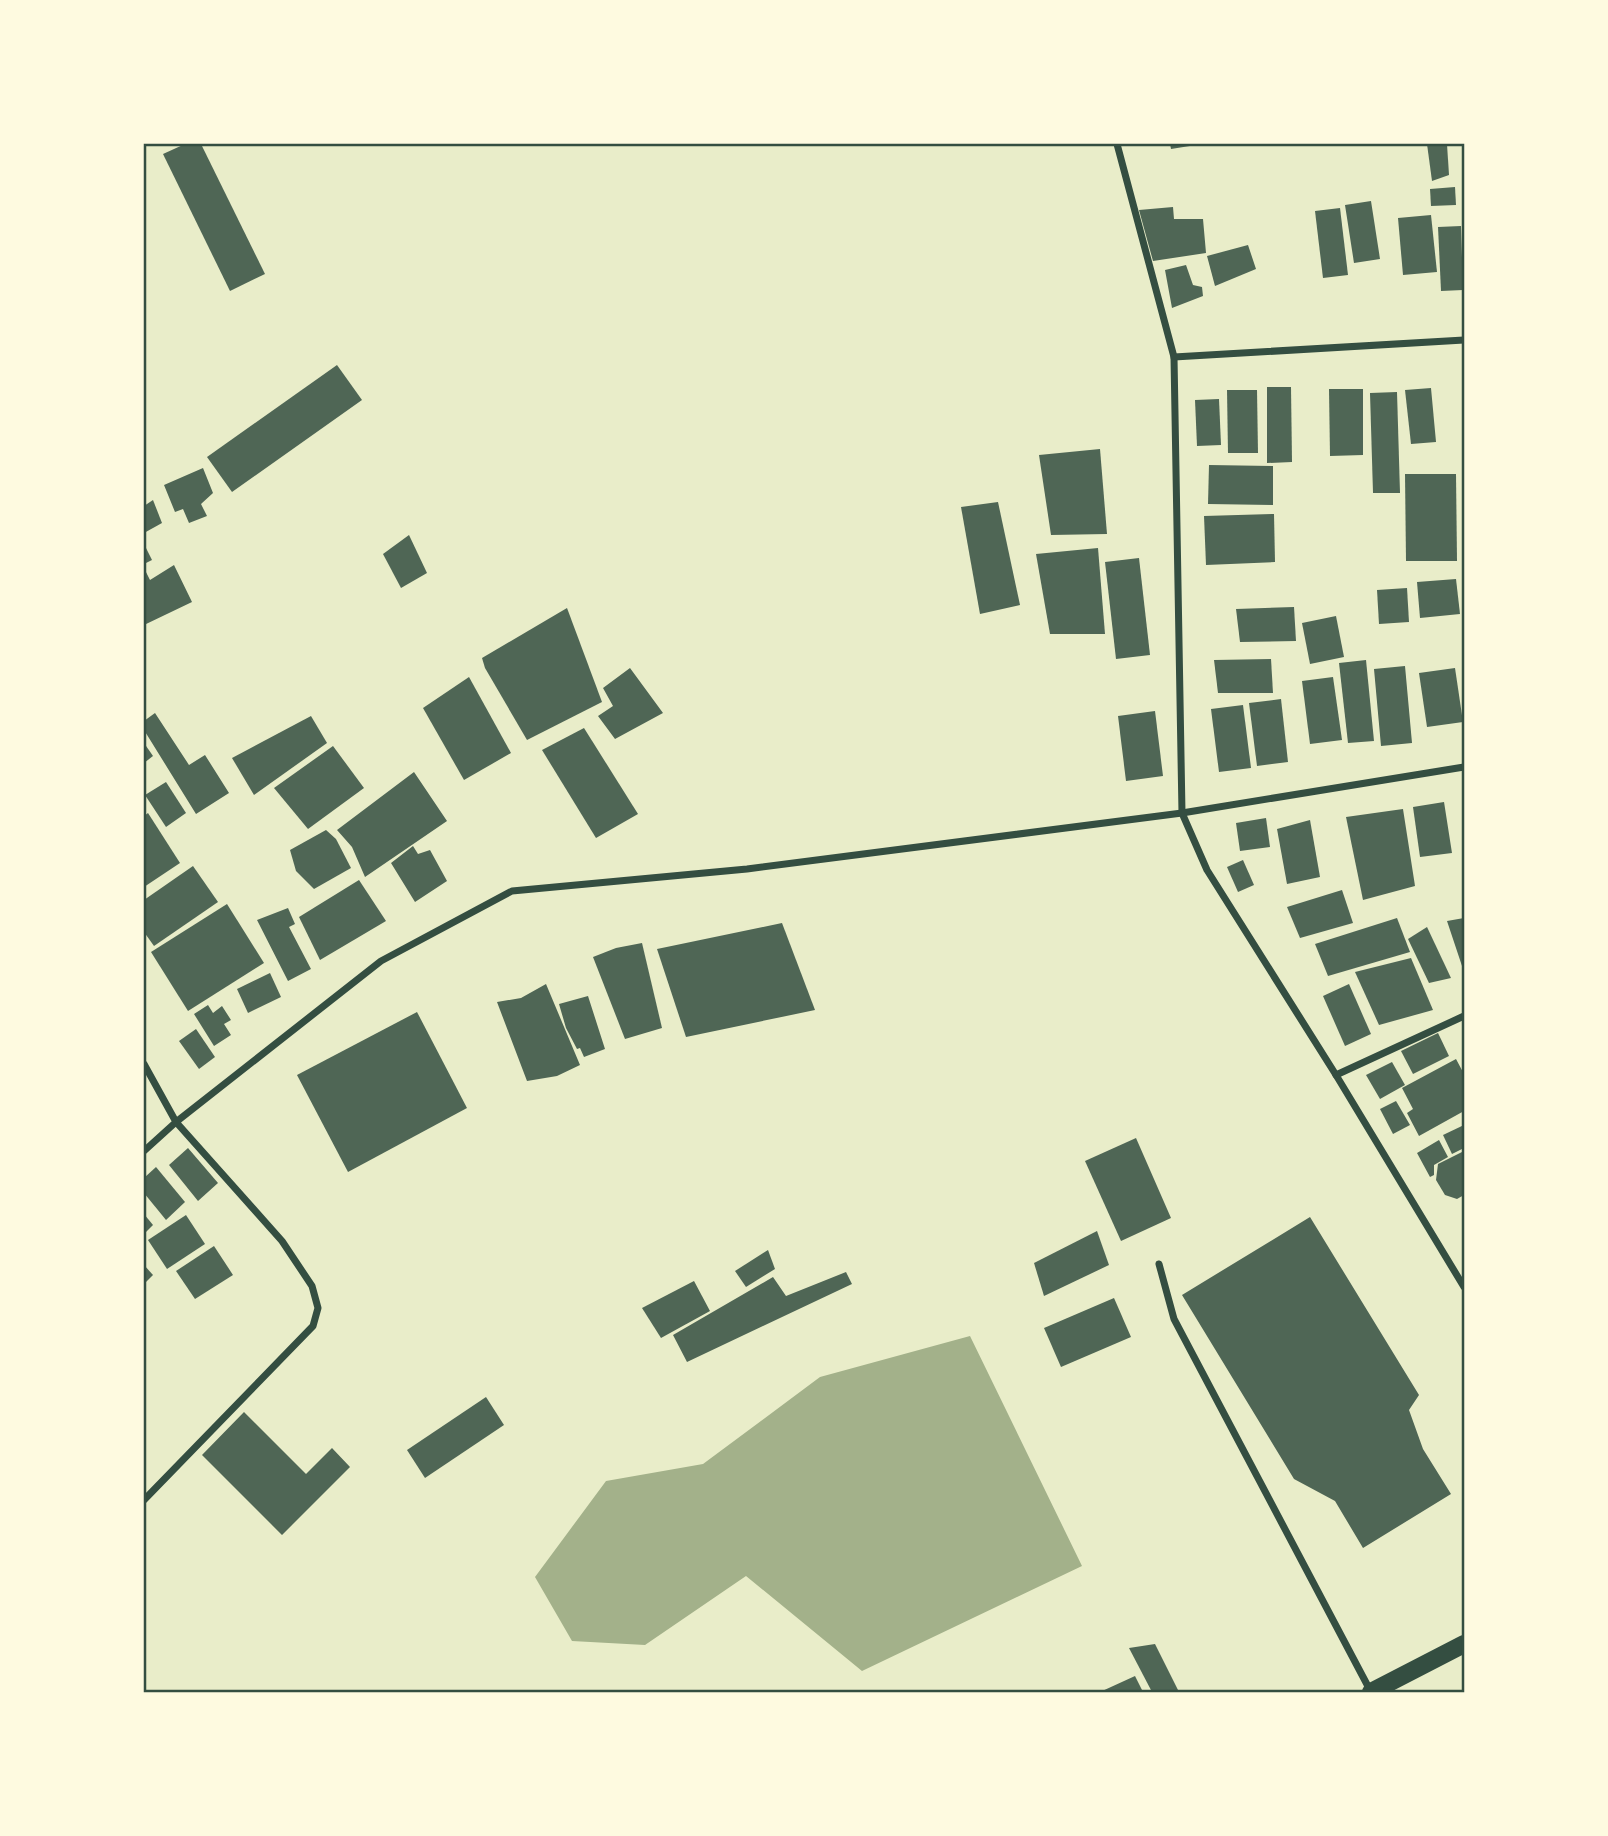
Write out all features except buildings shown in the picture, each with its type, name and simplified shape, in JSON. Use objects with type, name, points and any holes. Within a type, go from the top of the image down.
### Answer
[{"type":"main road","points":[[1371,1692],[1465,1644]]},
{"type":"street","points":[[1117,144],[1174,357],[1182,813],[1207,870],[1465,1287]]},
{"type":"street","points":[[1174,357],[1465,340]]},
{"type":"street","points":[[144,1151],[176,1122],[381,961],[512,891],[747,869],[1182,813],[1465,767]]},
{"type":"street","points":[[1336,1075],[1465,1016]]},
{"type":"street","points":[[144,1064],[176,1122],[282,1241],[312,1286],[317,1308],[313,1326],[144,1500]]},
{"type":"street","points":[[1159,1264],[1174,1319],[1371,1692]]},
{"type":"shaded area","points":[[970,1336],[1082,1566],[862,1671],[746,1576],[645,1645],[572,1641],[535,1577],[606,1481],[703,1464],[820,1377]]}]
